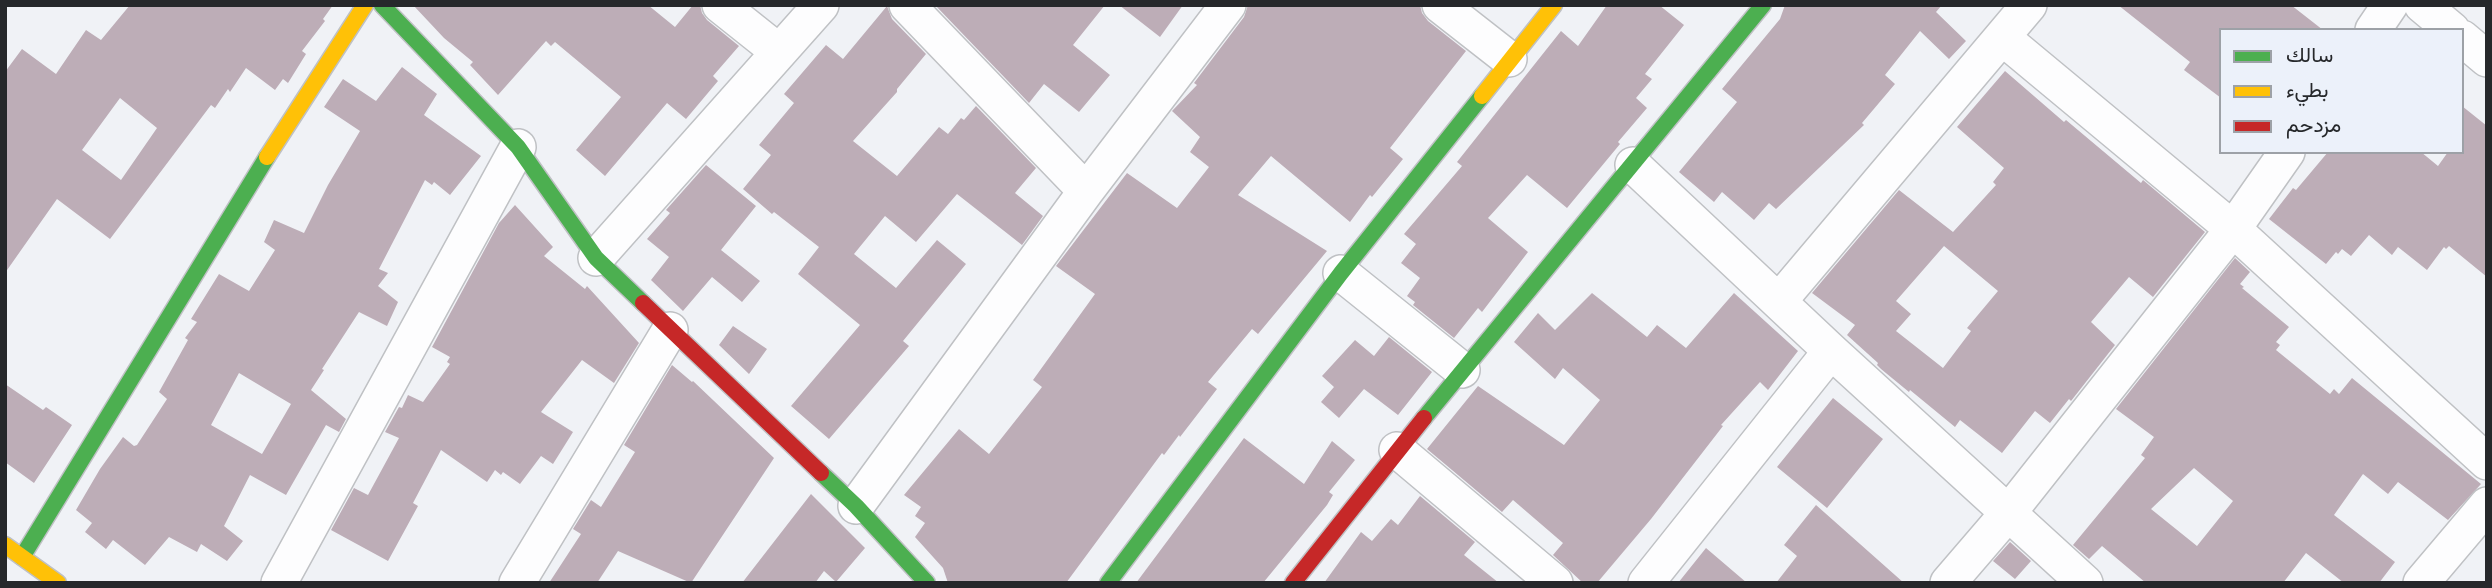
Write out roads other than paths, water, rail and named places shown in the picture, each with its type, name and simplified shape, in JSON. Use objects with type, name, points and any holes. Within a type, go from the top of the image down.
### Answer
[{"type":"street","points":[[22,557],[186,284],[297,107],[365,5]]},
{"type":"street","points":[[382,5],[518,147],[596,258],[856,506],[927,583]]},
{"type":"street","points":[[720,5],[779,52]]},
{"type":"street","points":[[596,258],[821,5]]},
{"type":"street","points":[[907,5],[1086,191]]},
{"type":"street","points":[[856,506],[1086,191],[1228,5]]},
{"type":"street","points":[[1440,5],[1509,59]]},
{"type":"street","points":[[1108,583],[1341,273],[1554,5]]},
{"type":"street","points":[[1293,583],[1462,370],[1763,5]]},
{"type":"street","points":[[1779,301],[2029,5]]},
{"type":"street","points":[[2374,28],[2390,5]]},
{"type":"street","points":[[2422,5],[2450,28]]},
{"type":"street","points":[[2003,38],[2233,229],[2487,462]]},
{"type":"street","points":[[2464,40],[2487,59]]},
{"type":"street","points":[[279,583],[518,147]]},
{"type":"street","points":[[1948,583],[2009,512],[2233,229],[2286,154]]},
{"type":"street","points":[[1633,165],[1831,351],[2085,583]]},
{"type":"street","points":[[1341,273],[1462,370]]},
{"type":"street","points":[[517,583],[670,330]]},
{"type":"street","points":[[1646,583],[1831,351]]},
{"type":"street","points":[[1397,450],[1555,583]]},
{"type":"street","points":[[2421,583],[2476,541],[2487,505]]},
{"type":"street","points":[[5,545],[58,583]]}]
